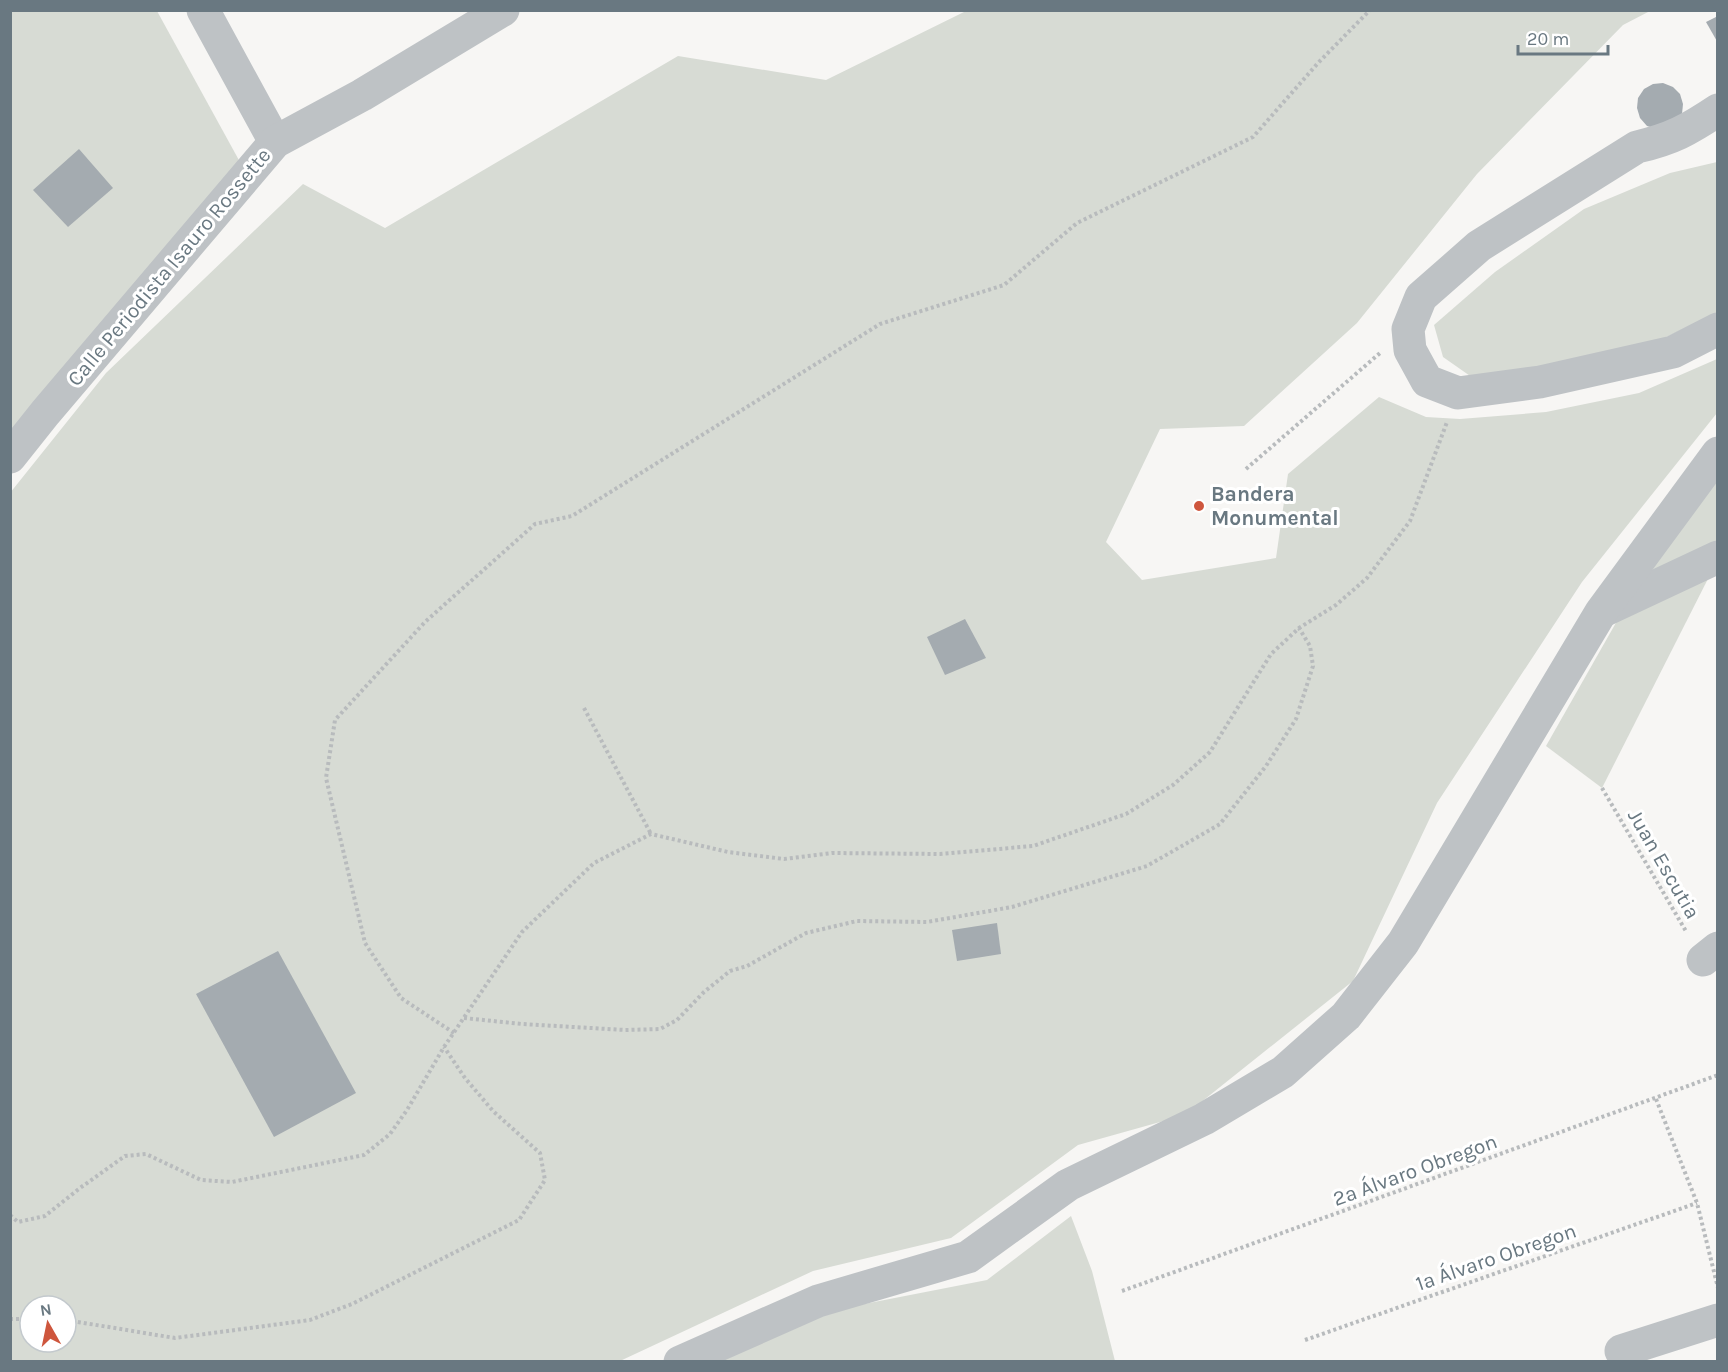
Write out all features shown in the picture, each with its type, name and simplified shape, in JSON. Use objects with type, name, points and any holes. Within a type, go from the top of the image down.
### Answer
[{"type":"street","points":[[202,10],[275,142]]},
{"type":"street","name":"Calle Periodista Isauro Rossette","points":[[10,457],[275,142],[362,95],[499,11]]},
{"type":"street","points":[[1718,110],[1686,132],[1663,141],[1637,147],[1479,246],[1421,297],[1408,329],[1410,350],[1427,381],[1458,393],[1539,382],[1673,352],[1718,329]]},
{"type":"street","points":[[680,1362],[818,1301],[968,1257],[1068,1185],[1204,1119],[1283,1072],[1346,1016],[1403,944],[1601,612],[1718,453]]},
{"type":"street","points":[[1601,612],[1718,557]]},
{"type":"street","points":[[1621,1351],[1718,1320]]},
{"type":"path","points":[[454,1033],[401,998],[365,943],[326,778],[335,720],[425,622],[535,524],[572,516],[880,324],[1004,285],[1077,223],[1253,137],[1318,63],[1370,10]]},
{"type":"path","points":[[1246,469],[1408,329]]},
{"type":"path","points":[[10,1215],[18,1222],[45,1216],[125,1156],[146,1154],[201,1180],[232,1182],[364,1155],[390,1134],[444,1047],[522,932],[594,863],[651,834],[728,852],[784,859],[832,853],[940,854],[1033,846],[1126,814],[1173,785],[1210,752],[1271,654],[1299,628],[1336,605],[1367,578],[1410,521],[1458,393]]},
{"type":"path","points":[[464,1018],[625,1030],[660,1029],[678,1020],[704,992],[730,971],[747,966],[806,933],[857,921],[927,922],[1012,907],[1147,866],[1220,824],[1272,757],[1296,719],[1313,666],[1310,646],[1299,628]]},
{"type":"path","points":[[584,708],[651,834]]},
{"type":"path","name":"Juan Escutia","points":[[1602,788],[1710,954]]},
{"type":"path","points":[[78,1322],[175,1338],[310,1320],[352,1304],[519,1220],[545,1180],[540,1153],[493,1111],[465,1078],[444,1047]]},
{"type":"path","name":"2a Álvaro Obregon","points":[[1122,1291],[1718,1075]]},
{"type":"path","points":[[1656,1099],[1697,1203],[1718,1288]]},
{"type":"path","name":"1a Álvaro Obregon","points":[[1305,1340],[1697,1203]]},
{"type":"shaded area","points":[[10,11],[157,11],[246,173],[10,442]]},
{"type":"shaded area","points":[[966,11],[1650,11],[1623,25],[1477,174],[1357,323],[1244,426],[1160,429],[1106,542],[1142,580],[1276,558],[1288,474],[1379,397],[1426,417],[1460,419],[1546,412],[1639,393],[1717,359],[1717,413],[1582,582],[1437,803],[1353,981],[1185,1115],[1078,1145],[951,1238],[813,1271],[620,1361],[11,1361],[10,493],[106,373],[303,184],[385,228],[678,56],[826,80]]},
{"type":"shaded area","points":[[1717,162],[1717,313],[1662,339],[1587,362],[1473,378],[1443,357],[1434,325],[1495,272],[1584,209],[1670,173]]},
{"type":"shaded area","points":[[1717,480],[1717,561],[1602,788],[1546,746],[1634,591]]},
{"type":"shaded area","points":[[1071,1216],[1092,1271],[1115,1361],[714,1362],[823,1312],[987,1280]]},
{"type":"building","points":[[1718,16],[1718,43],[1706,22]]},
{"type":"building","points":[[1663,83],[1673,87],[1680,94],[1683,104],[1682,114],[1657,129],[1647,126],[1640,118],[1637,108],[1638,98],[1644,89],[1653,84]]},
{"type":"building","points":[[79,149],[113,188],[68,227],[33,190]]},
{"type":"building","points":[[965,619],[986,658],[945,675],[927,637]]},
{"type":"building","points":[[997,923],[1001,954],[957,961],[952,930]]},
{"type":"building","points":[[278,951],[356,1093],[274,1137],[196,994]]},
{"type":"place","name":"Bandera Monumental","points":[[1199,506]]}]
